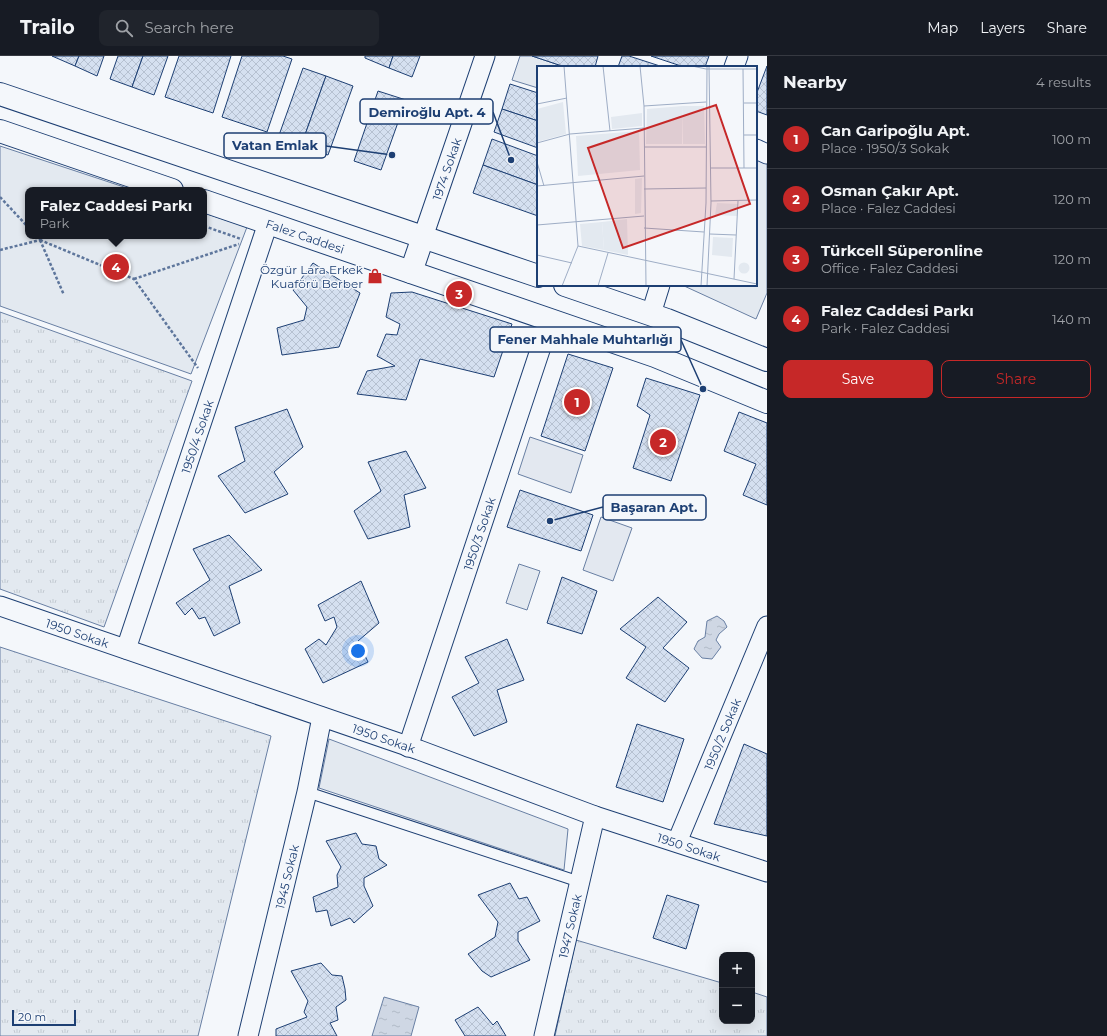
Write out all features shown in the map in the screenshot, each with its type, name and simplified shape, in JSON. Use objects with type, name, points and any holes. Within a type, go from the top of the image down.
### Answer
[{"type":"street","name":"1974 Sokak","points":[[423,237],[485,56]]},
{"type":"street","points":[[734,66],[738,56]]},
{"type":"street","points":[[0,94],[537,276]]},
{"type":"street","points":[[0,130],[163,187]]},
{"type":"street","points":[[757,149],[767,154]]},
{"type":"street","name":"Falez Caddesi","points":[[207,202],[655,356],[767,402]]},
{"type":"street","name":"1950/4 Sokak","points":[[126,649],[268,223]]},
{"type":"street","points":[[411,272],[423,237]]},
{"type":"street","points":[[568,286],[651,314],[767,360]]},
{"type":"street","points":[[651,314],[660,286]]},
{"type":"street","name":"1950/3 Sokak","points":[[408,747],[550,320]]},
{"type":"street","name":"1950 Sokak","points":[[0,606],[420,750],[595,816],[767,872]]},
{"type":"street","name":"1950/2 Sokak","points":[[677,842],[767,626]]},
{"type":"street","name":"1945 Sokak","points":[[248,1036],[307,792],[322,717]]},
{"type":"street","name":"1947 Sokak","points":[[544,1036],[595,816]]},
{"type":"lane","points":[[307,792],[580,882]]},
{"type":"path","points":[[0,197],[25,224]]},
{"type":"path","points":[[134,279],[246,241],[207,227]]},
{"type":"path","points":[[40,240],[64,295]]},
{"type":"path","points":[[0,250],[40,240],[134,279],[200,371]]},
{"type":"green space","points":[[520,56],[532,56],[562,66],[537,66],[537,88],[512,80]]},
{"type":"green space","points":[[0,146],[124,187],[25,187],[25,239],[207,239],[207,214],[247,227],[191,374],[0,306]]},
{"type":"green space","points":[[757,147],[767,152],[767,293],[756,319],[684,286],[757,286]]},
{"type":"green space","points":[[0,312],[192,381],[104,627],[0,589]]},
{"type":"green space","points":[[519,564],[540,571],[527,610],[506,603]]},
{"type":"green space","points":[[0,647],[271,736],[198,1036],[0,1036]]},
{"type":"green space","points":[[329,739],[568,829],[564,870],[319,788]]},
{"type":"green space","points":[[576,940],[719,982],[719,1024],[755,1024],[755,993],[767,997],[767,1036],[555,1036]]},
{"type":"shaded area","points":[[530,437],[583,455],[571,493],[518,474]]},
{"type":"shaded area","points":[[601,517],[632,528],[613,581],[583,570]]},
{"type":"water","points":[[717,616],[724,621],[727,627],[719,634],[716,640],[721,647],[712,659],[702,658],[694,649],[698,641],[705,637],[707,621]]},
{"type":"water","points":[[384,997],[419,1007],[411,1036],[372,1036]]},
{"type":"building","points":[[52,56],[79,56],[75,66]]},
{"type":"building","points":[[79,56],[104,56],[97,76],[75,66]]},
{"type":"building","points":[[118,56],[143,56],[132,87],[110,79]]},
{"type":"building","points":[[143,56],[168,56],[154,95],[132,87]]},
{"type":"building","points":[[179,56],[231,56],[213,113],[165,97]]},
{"type":"building","points":[[242,56],[283,56],[292,59],[267,132],[222,117]]},
{"type":"building","points":[[365,56],[393,56],[389,68],[365,58]]},
{"type":"building","points":[[393,56],[420,56],[412,77],[389,68]]},
{"type":"building","points":[[532,56],[598,56],[595,66],[562,66]]},
{"type":"building","points":[[622,56],[629,56],[660,66],[618,66]]},
{"type":"building","points":[[651,56],[709,56],[705,66],[681,66]]},
{"type":"building","points":[[767,66],[767,115],[757,111],[757,92]]},
{"type":"building","points":[[303,68],[326,76],[301,146],[278,138]]},
{"type":"building","points":[[326,76],[353,86],[328,155],[301,146]]},
{"type":"building","points":[[510,84],[537,93],[537,121],[502,109]]},
{"type":"building","points":[[378,91],[406,100],[381,170],[354,161]]},
{"type":"building","points":[[502,109],[537,121],[537,148],[494,132]]},
{"type":"building","points":[[492,139],[537,156],[537,185],[483,165]]},
{"type":"building","points":[[483,165],[537,185],[537,216],[473,193]]},
{"type":"building","points":[[313,263],[360,293],[339,347],[282,355],[277,328],[304,320],[307,307],[293,290]]},
{"type":"building","points":[[412,292],[512,324],[494,377],[420,359],[406,400],[357,394],[367,371],[395,366],[377,356],[386,334],[397,335],[400,324],[386,317],[391,293]]},
{"type":"building","points":[[568,354],[613,368],[585,451],[541,436]]},
{"type":"building","points":[[646,378],[700,395],[671,481],[633,468],[650,415],[637,406]]},
{"type":"building","points":[[287,409],[303,447],[274,472],[288,494],[245,513],[218,476],[245,461],[235,427]]},
{"type":"building","points":[[739,412],[767,423],[767,505],[743,495],[756,464],[724,451]]},
{"type":"building","points":[[406,451],[426,488],[404,495],[410,527],[368,539],[354,511],[381,491],[368,462]]},
{"type":"building","points":[[520,490],[593,515],[581,551],[507,527]]},
{"type":"building","points":[[229,535],[262,570],[229,586],[240,623],[214,636],[205,617],[199,619],[192,608],[185,615],[176,603],[210,580],[193,549]]},
{"type":"building","points":[[562,577],[597,591],[582,634],[547,623]]},
{"type":"building","points":[[361,581],[379,623],[358,641],[368,662],[323,683],[305,649],[319,639],[326,645],[337,627],[334,617],[325,621],[318,605]]},
{"type":"building","points":[[658,597],[687,622],[663,648],[689,668],[665,702],[626,678],[646,647],[620,629]]},
{"type":"building","points":[[507,639],[524,680],[497,690],[507,722],[474,736],[452,697],[479,683],[465,657]]},
{"type":"building","points":[[637,724],[684,739],[663,802],[616,787]]},
{"type":"building","points":[[744,744],[767,754],[767,836],[714,824]]},
{"type":"building","points":[[356,833],[362,844],[376,846],[379,859],[387,865],[364,878],[364,886],[373,906],[354,923],[350,918],[331,926],[327,910],[316,912],[313,897],[338,887],[337,875],[341,867],[326,841]]},
{"type":"building","points":[[510,883],[519,899],[527,897],[540,921],[518,932],[518,941],[530,960],[491,977],[482,971],[468,954],[495,937],[498,922],[478,895]]},
{"type":"building","points":[[667,895],[699,905],[686,949],[653,938]]},
{"type":"building","points":[[321,963],[332,975],[342,976],[345,989],[346,1000],[336,1007],[338,1020],[330,1023],[337,1036],[276,1036],[276,1029],[307,1017],[304,1012],[308,1001],[291,971]]},
{"type":"building","points":[[478,1007],[493,1025],[497,1021],[506,1036],[465,1036],[455,1020]]},
{"type":"place","name":"Vatan Emlak","points":[[392,155]]},
{"type":"place","name":"Demiroğlu Apt. 4","points":[[511,160]]},
{"type":"place","name":"Falez Caddesi Parkı","points":[[116,267]]},
{"type":"place","name":"Özgür Lara Erkek Kuaförü Berber","points":[[375,276]]},
{"type":"place","name":"Türkcell Süperonline","points":[[459,294]]},
{"type":"place","name":"Fener Mahhale Muhtarlığı","points":[[703,389]]},
{"type":"place","name":"Can Garipoğlu Apt.","points":[[577,402]]},
{"type":"place","name":"Osman Çakır Apt.","points":[[663,442]]},
{"type":"place","name":"Başaran Apt.","points":[[550,521]]}]
